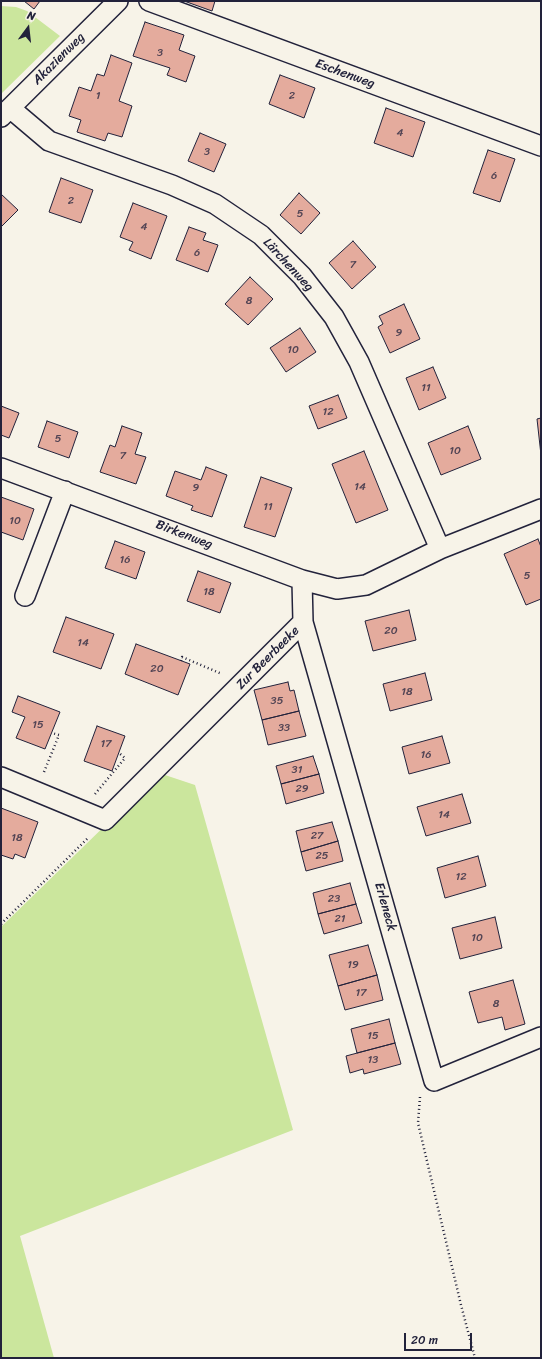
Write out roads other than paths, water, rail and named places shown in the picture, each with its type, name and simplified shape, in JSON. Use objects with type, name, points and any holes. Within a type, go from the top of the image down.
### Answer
[{"type":"street","name":"Akazienweg","points":[[5,112],[118,1]]},
{"type":"street","name":"Eschenweg","points":[[149,1],[541,146]]},
{"type":"street","name":"Lärchenweg","points":[[5,112],[48,141],[172,185],[215,204],[261,235],[302,276],[334,317],[359,362],[440,549]]},
{"type":"street","name":"Birkenweg","points":[[1,468],[302,580]]},
{"type":"street","points":[[24,596],[65,491]]},
{"type":"street","points":[[302,580],[337,589],[366,585],[440,549],[541,508]]},
{"type":"street","name":"Zur Beerbeeke","points":[[1,777],[105,820],[304,622],[302,580]]},
{"type":"street","name":"Erleneck","points":[[304,622],[434,1081],[541,1037]]}]
